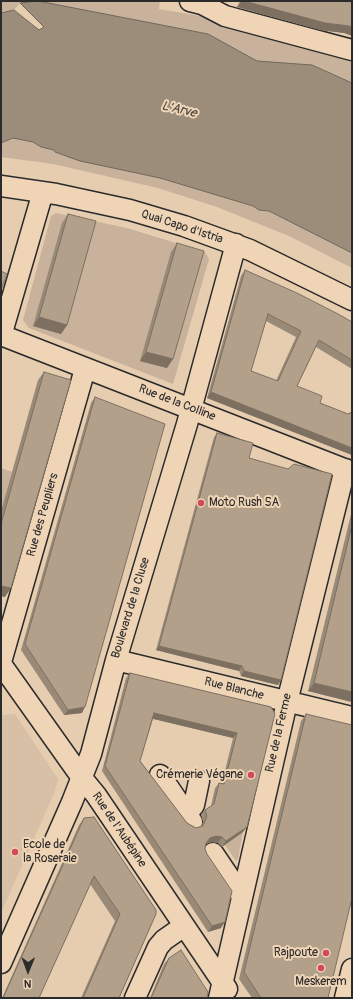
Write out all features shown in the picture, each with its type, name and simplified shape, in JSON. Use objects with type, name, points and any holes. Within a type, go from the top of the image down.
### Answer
[{"type":"street","points":[[190,1],[202,4],[225,16],[352,50]]},
{"type":"street","name":"Quai Capo d'Istria","points":[[1,186],[43,192],[130,210],[184,226],[236,244],[294,270],[352,300]]},
{"type":"street","points":[[1,335],[43,192]]},
{"type":"street","name":"Boulevard de la Cluse","points":[[1,963],[82,778],[91,754],[116,660],[191,409],[236,244]]},
{"type":"street","name":"Rue de la Colline","points":[[1,335],[348,471]]},
{"type":"street","name":"Rue des Peupliers","points":[[1,663],[85,369]]},
{"type":"street","name":"Rue de la Ferme","points":[[225,993],[242,896],[287,702],[348,471]]},
{"type":"street","name":"Rue Blanche","points":[[116,660],[352,717]]},
{"type":"street","name":"Rue de l'Aubépine","points":[[1,663],[82,778],[96,795],[184,926],[225,993]]},
{"type":"street","points":[[160,775],[189,818],[200,781]]},
{"type":"street","points":[[212,853],[242,896]]},
{"type":"street","points":[[134,998],[158,947],[164,940],[184,926]]},
{"type":"street","points":[[345,998],[352,969]]},
{"type":"shaded area","points":[[1,1],[160,1],[159,9],[231,21],[352,58],[352,83],[312,65],[257,61],[208,34],[105,14],[20,3],[14,10],[1,13]]},
{"type":"shaded area","points":[[13,138],[33,142],[41,147],[54,150],[55,152],[113,168],[160,178],[269,211],[352,253],[352,268],[289,236],[217,207],[158,188],[53,164],[1,157],[1,143]]},
{"type":"shaded area","points":[[56,213],[127,228],[205,252],[209,259],[173,384],[29,328],[23,320],[51,216]]},
{"type":"shaded area","points":[[1,468],[12,472],[1,512]]},
{"type":"shaded area","name":"Ecole de la Roseraie","points":[[15,714],[58,779],[55,791],[1,913],[1,715]]},
{"type":"shaded area","points":[[243,832],[238,859],[236,861],[225,845]]},
{"type":"water","name":"L'Arve","points":[[38,1],[208,34],[257,61],[312,65],[352,83],[352,253],[269,211],[259,210],[253,206],[160,178],[80,161],[55,152],[54,150],[41,147],[33,142],[13,138],[1,143],[1,13],[14,10],[39,30],[44,27],[20,3]]},
{"type":"building","points":[[244,1],[352,1],[352,27],[325,23]]},
{"type":"building","points":[[68,214],[96,221],[67,325],[39,317]]},
{"type":"building","points":[[177,243],[204,251],[173,359],[146,352]]},
{"type":"building","points":[[245,270],[297,293],[352,322],[352,360],[319,340],[297,386],[322,396],[320,403],[348,414],[352,412],[352,448],[211,392]],"holes":[[[268,314],[301,331],[278,381],[251,371]]]},
{"type":"building","points":[[1,271],[7,274],[1,290]]},
{"type":"building","points":[[44,372],[71,380],[11,588],[1,586],[1,524]]},
{"type":"building","points":[[95,397],[165,424],[85,707],[68,710],[25,644]]},
{"type":"building","points":[[217,433],[253,443],[249,458],[288,469],[294,464],[332,474],[281,680],[244,671],[242,666],[159,646]]},
{"type":"building","points":[[352,525],[352,692],[314,683]]},
{"type":"building","points":[[130,673],[271,707],[275,714],[247,827],[226,841],[222,837],[216,836],[210,838],[206,843],[205,849],[207,854],[232,891],[225,922],[212,926],[105,766]],"holes":[[[154,713],[237,733],[224,784],[219,783],[214,804],[205,810],[207,816],[203,826],[196,828],[187,823],[140,761]]]},
{"type":"building","points":[[306,714],[352,725],[352,898],[328,998],[261,998],[244,972]]},
{"type":"building","points":[[94,817],[156,910],[156,914],[119,998],[83,998],[120,914],[94,876],[39,998],[3,998],[84,818]]},
{"type":"building","points":[[181,950],[208,992],[207,998],[151,998],[169,958]]},
{"type":"place","name":"Moto Rush SA","points":[[201,503]]},
{"type":"place","name":"Crémerie Végane","points":[[251,775]]},
{"type":"place","name":"Ecole de la Roseraie","points":[[15,852]]},
{"type":"place","name":"Rajpoute","points":[[326,953]]},
{"type":"place","name":"Meskerem","points":[[321,968]]}]
